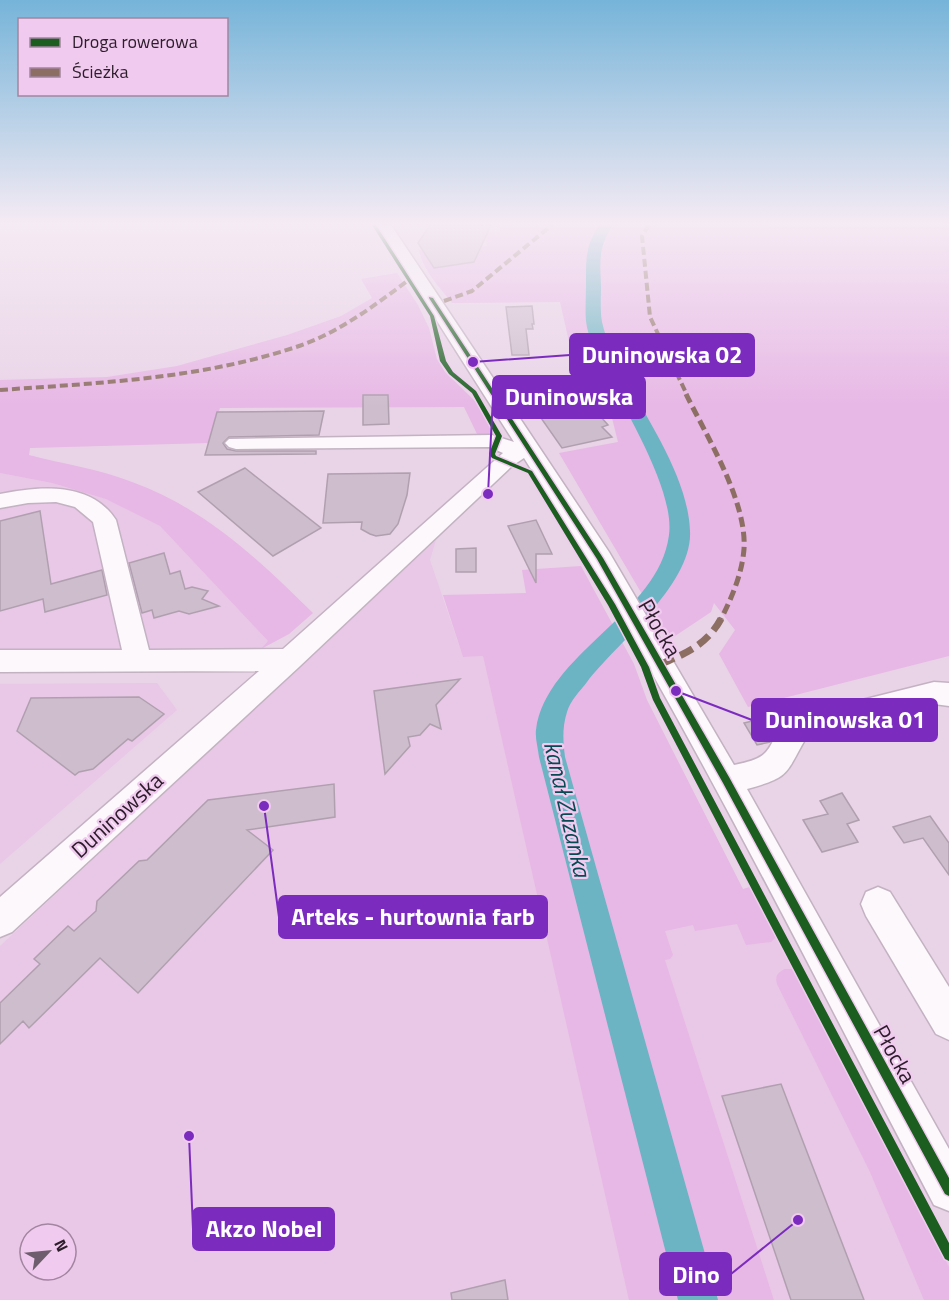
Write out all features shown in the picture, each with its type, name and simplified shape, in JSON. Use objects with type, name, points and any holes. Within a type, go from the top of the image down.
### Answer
[{"type":"street","name":"Płocka","points":[[422,286],[525,450],[615,585],[726,780],[949,1190]]},
{"type":"street","points":[[236,443],[492,441],[525,450]]},
{"type":"street","name":"Duninowska","points":[[0,921],[289,660],[504,461],[525,450]]},
{"type":"street","points":[[0,501],[46,494],[76,499],[95,507],[104,520],[138,660]]},
{"type":"street","points":[[0,662],[289,660]]},
{"type":"street","points":[[726,780],[771,768],[781,759],[790,735],[796,728],[938,692],[949,695]]},
{"type":"street","points":[[878,904],[949,1022]]},
{"type":"shaded area","points":[[365,286],[405,286],[429,328],[437,359],[445,372],[474,400],[488,420],[495,436],[478,436],[464,407],[220,408],[208,443],[30,448],[29,455],[107,474],[159,493],[207,521],[251,555],[313,613],[289,634],[261,649],[268,641],[160,526],[106,499],[52,483],[0,473],[0,380],[107,377],[177,366],[287,335],[341,316],[372,298]]},
{"type":"shaded area","points":[[438,286],[949,286],[949,656],[748,707],[719,654],[735,630],[714,603],[711,612],[669,640],[559,453],[618,442],[609,406],[572,355],[560,302],[452,303]]},
{"type":"shaded area","points":[[0,473],[52,483],[107,499],[160,526],[268,641],[261,649],[0,656]]},
{"type":"shaded area","points":[[436,540],[430,560],[463,657],[483,656],[631,1300],[0,1300],[0,946]]},
{"type":"shaded area","points":[[581,566],[634,664],[647,700],[743,889],[750,887],[777,936],[771,942],[746,945],[737,924],[695,931],[693,925],[665,931],[673,955],[670,959],[665,960],[774,1300],[629,1300],[483,656],[463,657],[443,595],[526,593],[522,570]]},
{"type":"shaded area","points":[[157,683],[177,710],[0,864],[0,684]]},
{"type":"shaded area","points":[[750,887],[949,1258],[949,1300],[774,1300],[651,917]]},
{"type":"shaded area","points":[[785,969],[794,969],[949,1267],[949,1300],[924,1300],[870,1172],[777,984],[777,975]]},
{"type":"building","points":[[532,306],[533,329],[526,329],[529,355],[512,355],[506,307]]},
{"type":"building","points":[[363,395],[388,395],[389,424],[363,425]]},
{"type":"building","points":[[591,406],[608,425],[602,427],[612,437],[562,448],[541,418]]},
{"type":"building","points":[[324,411],[319,435],[229,437],[223,443],[227,449],[236,451],[316,451],[316,454],[205,455],[217,412]]},
{"type":"building","points":[[245,468],[321,528],[273,556],[198,492]]},
{"type":"building","points":[[410,473],[407,495],[398,524],[390,534],[376,536],[370,534],[361,529],[362,522],[323,523],[328,474]]},
{"type":"building","points":[[40,511],[51,584],[102,570],[107,595],[45,612],[43,599],[0,611],[0,521]]},
{"type":"building","points":[[536,520],[552,554],[536,554],[536,583],[508,526]]},
{"type":"building","points":[[476,548],[476,572],[456,572],[456,549]]},
{"type":"building","points":[[164,553],[170,574],[180,571],[185,589],[192,587],[208,591],[202,599],[219,606],[189,614],[179,611],[154,618],[152,610],[142,613],[129,563]]},
{"type":"building","points":[[460,679],[436,705],[441,729],[430,724],[420,735],[408,737],[410,746],[385,774],[374,691]]},
{"type":"building","points":[[139,697],[164,714],[132,741],[128,739],[93,769],[75,775],[17,731],[31,698]]},
{"type":"building","points":[[765,718],[775,733],[770,742],[757,745],[744,723]]},
{"type":"building","points":[[334,784],[335,817],[247,830],[273,850],[138,993],[100,958],[29,1028],[23,1021],[0,1044],[0,1003],[40,964],[34,959],[68,926],[74,931],[96,911],[97,901],[139,861],[147,860],[208,800]]},
{"type":"building","points":[[842,793],[859,820],[847,824],[858,842],[822,852],[803,820],[828,814],[820,801]]},
{"type":"building","points":[[930,816],[949,843],[949,875],[923,838],[904,843],[893,827]]},
{"type":"building","points":[[781,1084],[864,1300],[791,1300],[722,1096]]},
{"type":"building","points":[[505,1280],[508,1300],[452,1300],[451,1293]]},
{"type":"waterway","name":"kanał Zuzanka","points":[[593,286],[594,322],[604,352],[671,484],[679,514],[680,535],[671,566],[645,606],[596,653],[567,689],[555,707],[549,731],[552,757],[698,1300]]},
{"type":"marked path","points":[[0,390],[143,380],[222,366],[294,348],[361,316],[401,286]]},
{"type":"marked path","points":[[444,301],[460,297],[478,286]]},
{"type":"marked path","points":[[646,286],[650,317],[733,492],[744,535],[739,575],[716,628],[696,648],[661,664]]},
{"type":"cycle path","points":[[413,286],[432,316],[443,361],[451,373],[474,392],[499,436],[492,454],[494,457],[530,472],[611,604],[645,667],[656,698],[949,1255]]},
{"type":"cycle path","points":[[431,298],[600,558],[726,780],[949,1190]]},
{"type":"place","name":"Duninowska 02","points":[[473,362]]},
{"type":"place","name":"Duninowska","points":[[488,494]]},
{"type":"place","name":"Duninowska 01","points":[[676,691]]},
{"type":"place","name":"Arteks - hurtownia farb","points":[[264,806]]},
{"type":"place","name":"Akzo Nobel","points":[[189,1136]]},
{"type":"place","name":"Dino","points":[[798,1220]]}]
